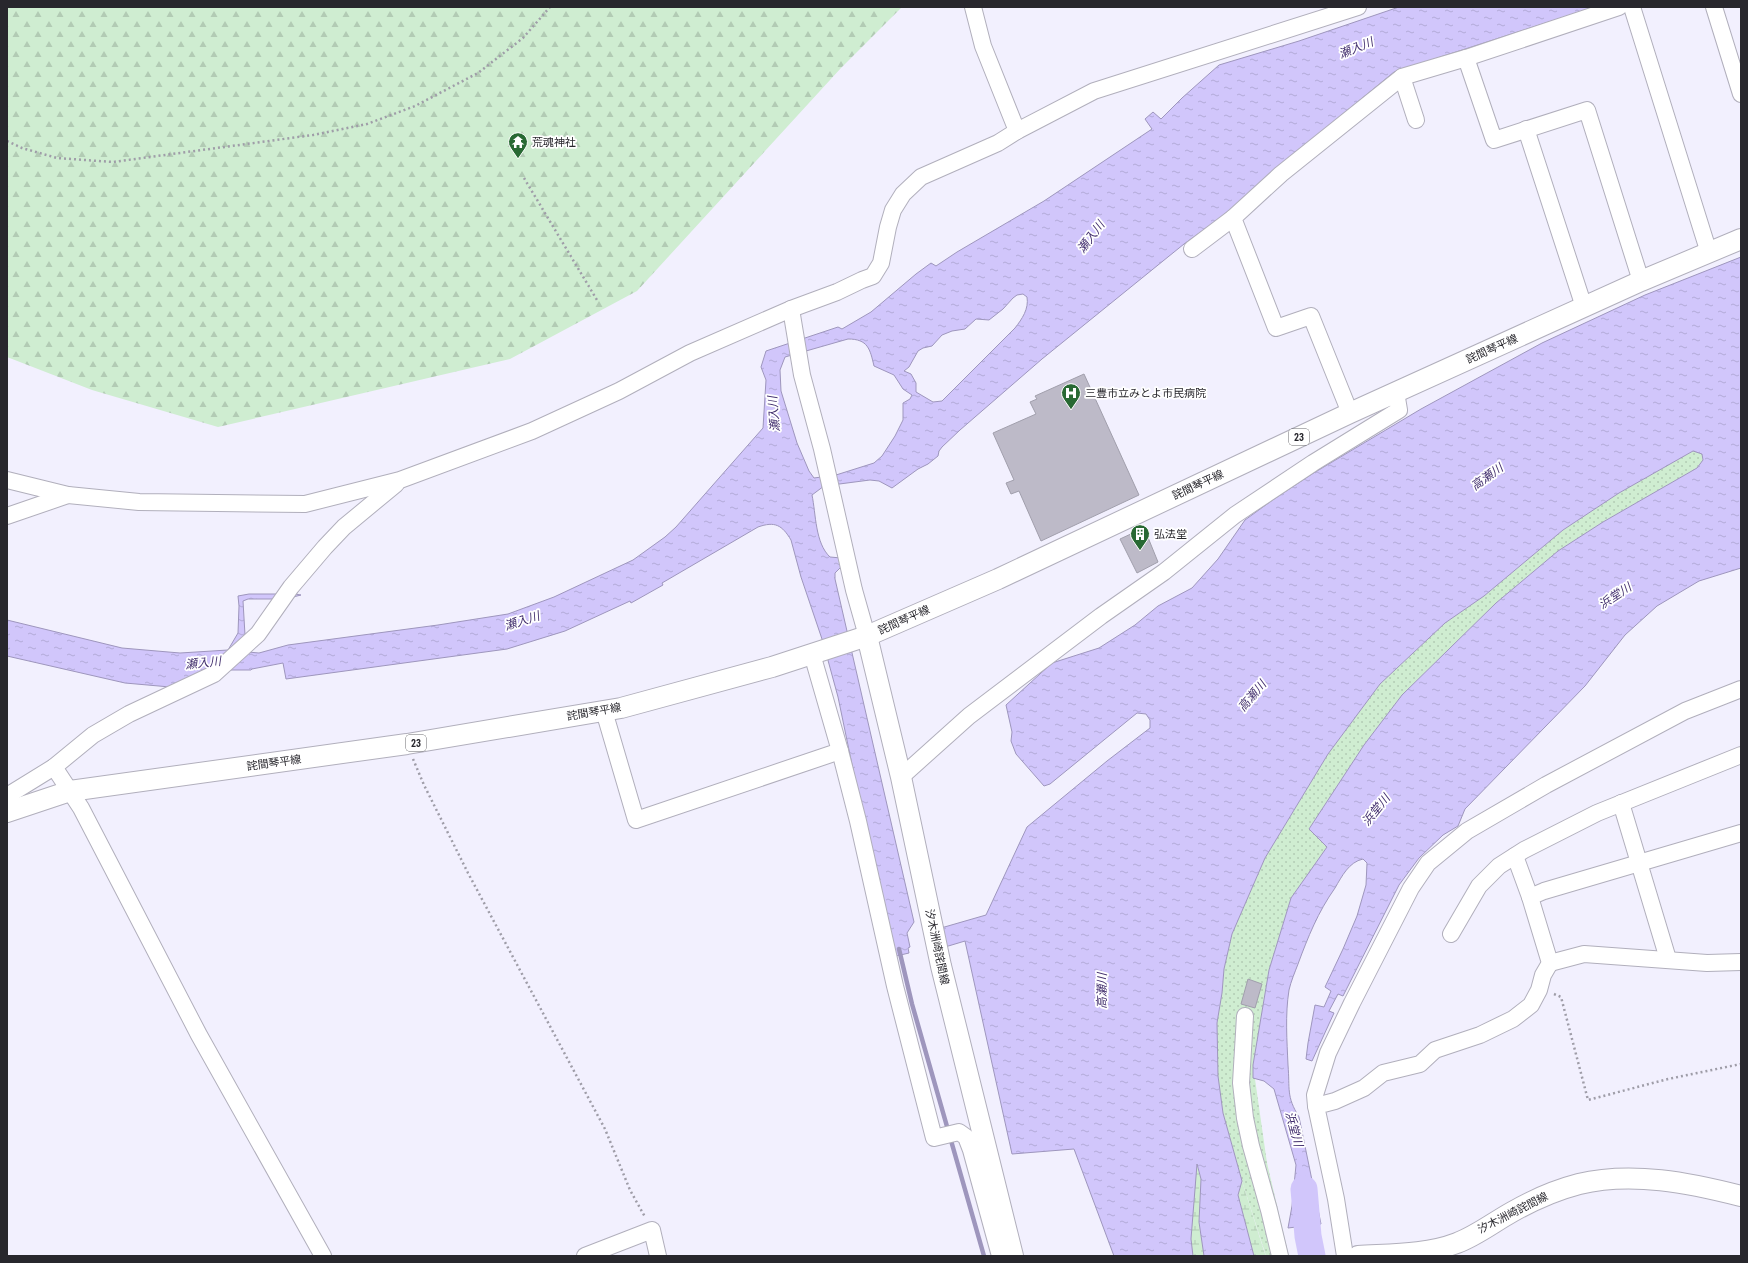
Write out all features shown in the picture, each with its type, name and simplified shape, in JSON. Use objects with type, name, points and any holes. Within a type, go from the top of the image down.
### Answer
[{"type":"main road","name":"詫間琴平線","points":[[7,812],[70,791],[407,744],[621,708],[757,671],[862,638],[998,579],[1396,392],[1584,307],[1741,239]]},
{"type":"main road","name":"汐木洲崎詫間線","points":[[862,638],[901,777],[941,966],[1013,1256]]},
{"type":"main road","name":"汐木洲崎詫間線","points":[[1358,1256],[1436,1249],[1457,1243],[1514,1211],[1547,1195],[1587,1183],[1620,1178],[1659,1181],[1714,1189],[1741,1196]]},
{"type":"street","points":[[973,7],[983,46],[1018,131]]},
{"type":"street","points":[[7,480],[68,495],[139,502],[305,504],[400,480],[532,431],[619,391],[690,353],[791,309],[837,292],[873,276],[881,263],[893,210],[903,194],[921,177],[998,142],[1094,91],[1358,7]]},
{"type":"street","points":[[1192,249],[1233,218],[1281,174],[1402,78],[1619,7]]},
{"type":"street","points":[[1632,7],[1709,253]]},
{"type":"street","points":[[1714,7],[1741,94]]},
{"type":"street","points":[[1466,58],[1494,140],[1587,110],[1641,282]]},
{"type":"street","points":[[1402,78],[1416,120]]},
{"type":"street","points":[[1526,129],[1584,307]]},
{"type":"street","points":[[1233,218],[1276,328],[1311,316],[1350,413]]},
{"type":"street","points":[[791,309],[802,375],[822,449],[862,638]]},
{"type":"street","points":[[901,777],[968,716],[1101,616],[1164,572],[1235,515],[1399,410],[1396,392]]},
{"type":"street","points":[[7,796],[54,767],[93,735],[128,714],[214,674],[258,634],[291,587],[344,527],[400,480]]},
{"type":"street","points":[[7,516],[68,495]]},
{"type":"street","points":[[816,652],[858,821],[895,986],[934,1138],[959,1132],[966,1138],[972,1150],[1000,1256]]},
{"type":"street","points":[[1345,1256],[1336,1199],[1315,1096],[1328,1053],[1352,1003],[1408,894],[1428,863],[1466,831],[1546,785],[1685,711],[1741,689]]},
{"type":"street","points":[[604,711],[636,820],[840,751]]},
{"type":"street","points":[[1451,934],[1480,886],[1498,866],[1597,813],[1741,755]]},
{"type":"street","points":[[54,767],[81,808],[199,1035],[323,1256]]},
{"type":"street","points":[[1621,803],[1668,959]]},
{"type":"street","points":[[1530,897],[1544,891],[1640,864],[1741,833]]},
{"type":"street","points":[[1316,1106],[1364,1088],[1383,1073],[1420,1064],[1435,1050],[1480,1035],[1513,1019],[1530,1005],[1539,990],[1543,975],[1550,962],[1530,897],[1515,856]]},
{"type":"street","points":[[1550,962],[1584,954],[1707,963],[1741,962]]},
{"type":"street","points":[[1245,1016],[1241,1083],[1245,1118],[1280,1256]]},
{"type":"street","points":[[585,1256],[652,1230],[658,1256]]},
{"type":"path","points":[[7,141],[22,148],[57,158],[113,162],[306,136],[367,124],[415,106],[478,73],[523,38],[550,7]]},
{"type":"path","points":[[524,178],[597,300]]},
{"type":"path","points":[[407,744],[424,785],[468,873],[605,1129],[630,1190],[652,1230]]},
{"type":"path","points":[[1539,990],[1561,997],[1588,1100],[1668,1079],[1741,1064]]},
{"type":"green space","points":[[7,7],[902,7],[841,68],[637,291],[510,359],[218,427],[92,390],[7,357]]},
{"type":"green space","points":[[1693,451],[1702,454],[1703,460],[1697,468],[1603,522],[1558,551],[1496,603],[1402,695],[1364,745],[1309,829],[1327,847],[1291,898],[1269,970],[1253,1065],[1267,1163],[1289,1256],[1266,1256],[1242,1181],[1223,1113],[1218,1076],[1217,1023],[1224,969],[1232,934],[1265,858],[1328,754],[1380,684],[1445,623],[1484,596],[1563,530],[1619,493]]},
{"type":"green space","points":[[1196,1163],[1201,1179],[1199,1222],[1204,1256],[1193,1256],[1191,1239]]},
{"type":"green space","points":[[1242,1181],[1266,1256],[1254,1256],[1238,1195]]},
{"type":"water","name":"瀬入川","points":[[1399,7],[1595,7],[1394,72],[1304,146],[1223,216],[1184,244],[1042,359],[960,430],[942,447],[938,456],[928,464],[918,469],[892,488],[879,481],[870,480],[824,486],[812,495],[821,544],[830,557],[841,558],[842,566],[835,573],[835,579],[914,922],[907,933],[910,947],[908,948],[909,953],[892,957],[838,697],[823,642],[801,577],[791,540],[778,526],[769,524],[758,527],[662,583],[663,585],[631,603],[630,601],[565,631],[507,649],[286,679],[283,663],[251,670],[205,670],[170,687],[125,683],[7,656],[7,620],[122,648],[180,653],[228,650],[238,633],[238,596],[249,594],[301,595],[285,599],[248,599],[243,601],[245,635],[237,651],[259,653],[288,645],[508,614],[554,597],[633,560],[665,537],[676,527],[763,428],[766,380],[761,367],[766,351],[838,327],[842,329],[871,312],[931,263],[936,266],[1044,201],[1152,129],[1145,119],[1153,112],[1161,119],[1219,65],[1299,41]],"holes":[[[1023,294],[1027,297],[1027,306],[1018,325],[942,401],[933,402],[916,392],[916,383],[911,374],[904,371],[909,367],[918,351],[932,346],[942,335],[952,331],[965,329],[976,319],[989,320],[1003,309],[1013,298],[1017,295]],[[848,339],[855,339],[864,343],[869,350],[874,366],[894,375],[903,389],[912,395],[910,399],[903,403],[903,420],[895,436],[882,456],[874,463],[836,475],[814,478],[809,471],[797,443],[781,391],[780,370],[785,357]]]},
{"type":"water","name":"高瀬川","points":[[1741,257],[1741,568],[1699,581],[1657,606],[1625,635],[1585,686],[1465,809],[1458,826],[1443,835],[1419,858],[1399,885],[1343,996],[1338,994],[1329,1011],[1334,1013],[1312,1061],[1306,1059],[1315,1005],[1324,1007],[1331,991],[1325,987],[1357,916],[1366,885],[1367,863],[1363,859],[1358,861],[1350,866],[1343,874],[1323,906],[1314,925],[1289,990],[1287,1028],[1289,1092],[1292,1103],[1299,1117],[1321,1224],[1288,1228],[1296,1165],[1274,1089],[1264,1081],[1253,1078],[1253,1065],[1269,970],[1291,898],[1327,847],[1309,829],[1364,745],[1402,695],[1496,603],[1558,551],[1603,522],[1697,468],[1703,460],[1702,454],[1693,451],[1619,493],[1563,530],[1484,596],[1445,623],[1380,684],[1328,754],[1265,858],[1232,934],[1224,969],[1217,1023],[1218,1076],[1223,1113],[1242,1181],[1238,1195],[1254,1256],[1204,1256],[1199,1222],[1201,1179],[1197,1164],[1191,1239],[1193,1256],[1114,1256],[1074,1149],[1012,1154],[965,941],[945,947],[941,928],[986,915],[1027,827],[1107,761],[1150,728],[1150,720],[1146,714],[1137,713],[1050,784],[1044,786],[1016,754],[1011,741],[1012,732],[1006,705],[1052,663],[1099,648],[1135,625],[1158,606],[1192,588],[1218,559],[1245,520],[1312,474],[1421,409],[1542,343],[1645,295]]},
{"type":"building","points":[[1084,374],[1139,495],[1041,541],[1019,491],[1011,494],[1006,483],[1014,480],[993,433],[1036,414],[1030,402],[1037,399],[1035,396]]},
{"type":"building","name":"弘法堂","points":[[1133,533],[1136,540],[1147,535],[1158,562],[1137,573],[1120,539]]},
{"type":"building","points":[[1248,979],[1262,984],[1255,1008],[1241,1004]]},
{"type":"waterway","points":[[899,949],[912,1004],[984,1256]]},
{"type":"waterway","name":"浜堂川","points":[[1304,1189],[1308,1236],[1312,1256]]},
{"type":"place","name":"荒魂神社","points":[[518,159]]},
{"type":"place","name":"三豊市立みとよ市民病院","points":[[1071,410]]},
{"type":"place","name":"弘法堂","points":[[1140,551]]}]
